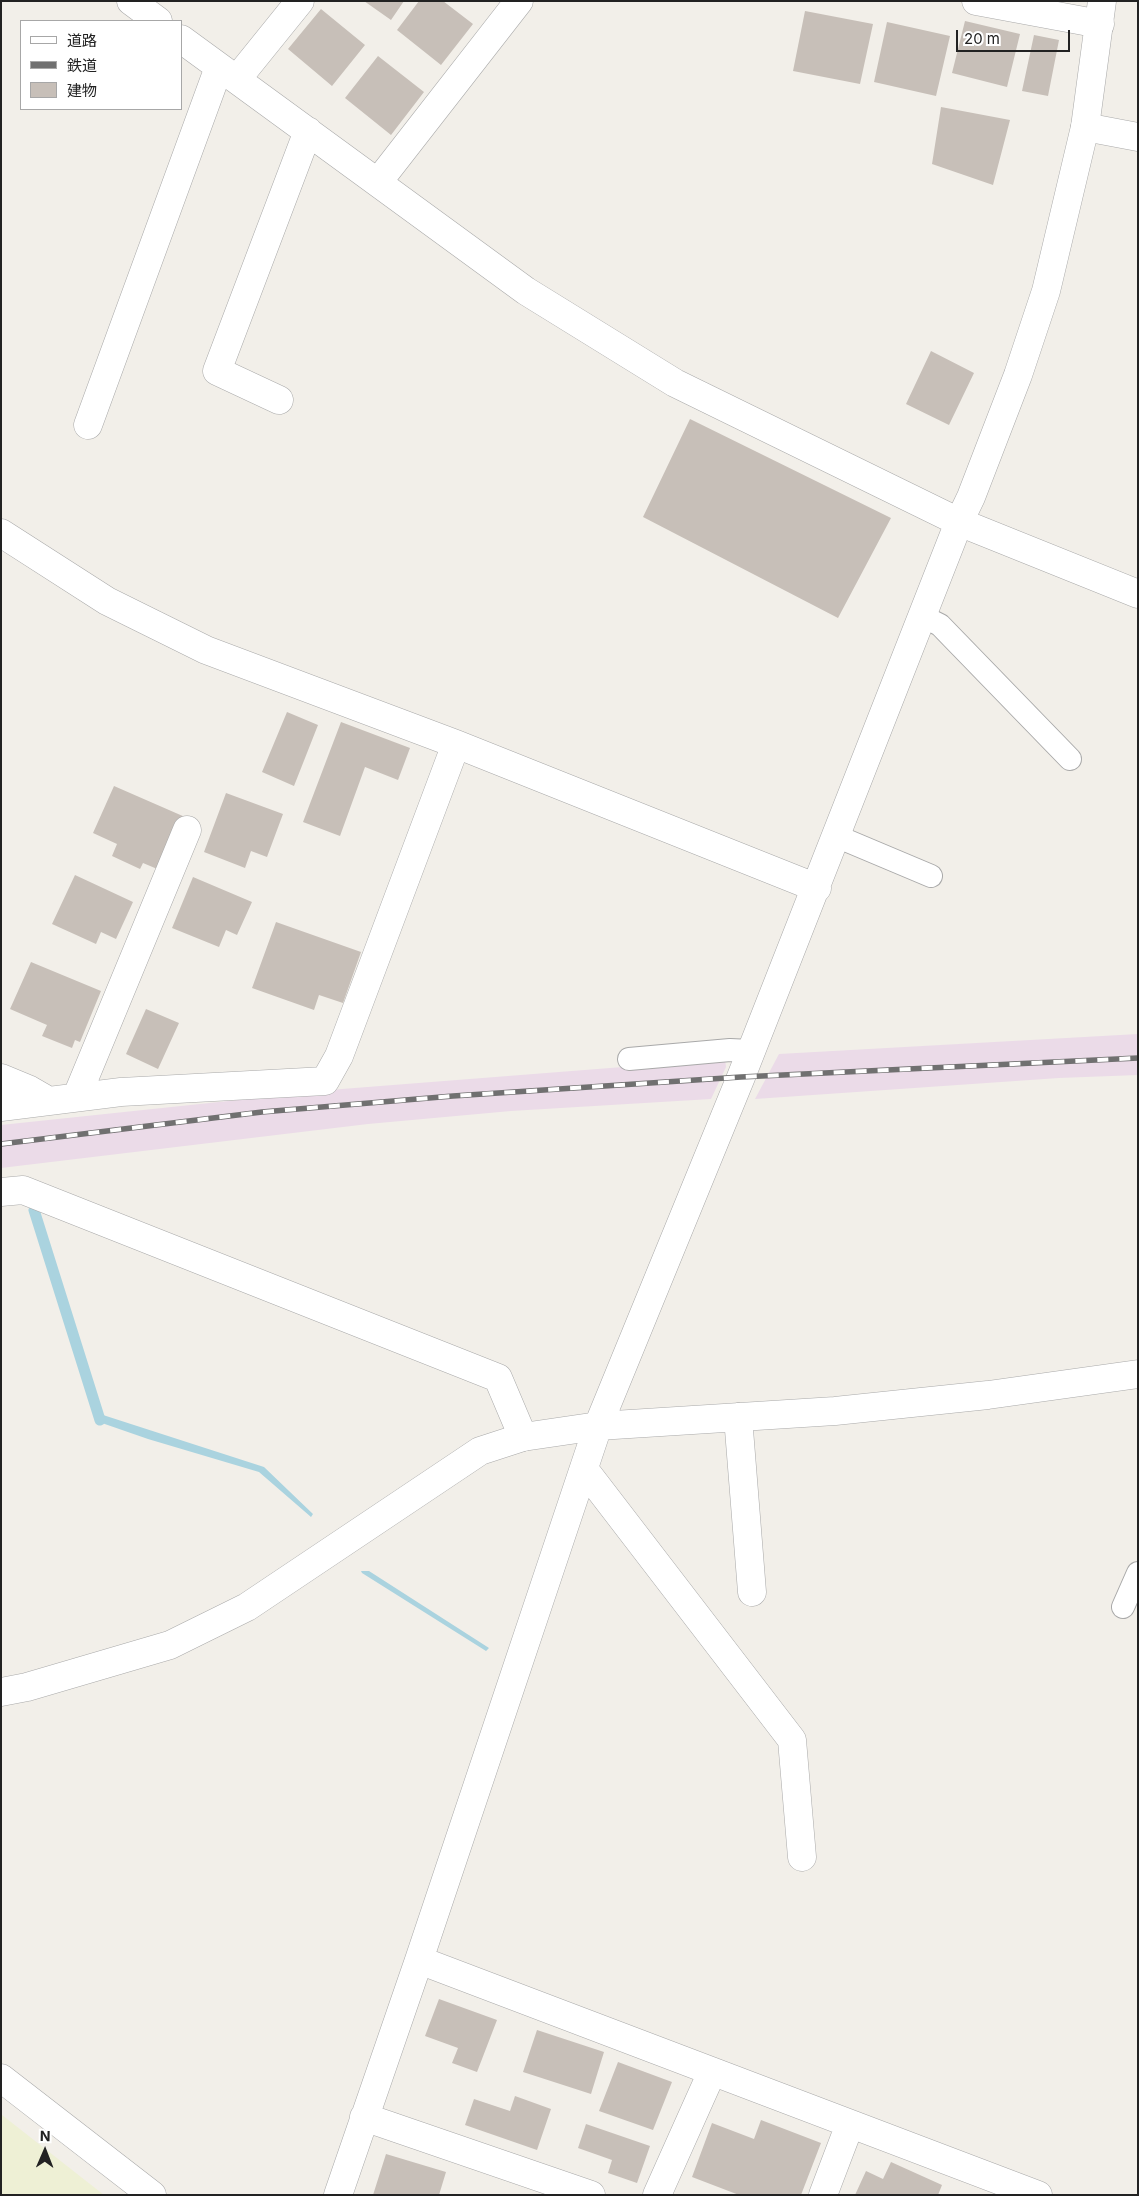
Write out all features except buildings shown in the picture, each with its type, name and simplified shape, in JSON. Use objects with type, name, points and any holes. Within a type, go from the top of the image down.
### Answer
[{"type":"street","points":[[131,1],[157,20]]},
{"type":"street","points":[[88,425],[228,73],[300,1]]},
{"type":"street","points":[[378,182],[519,1]]},
{"type":"street","points":[[338,2195],[598,1426],[817,888],[958,522],[971,497],[1018,374],[1046,291],[1085,127],[1101,12],[976,1]]},
{"type":"street","points":[[182,40],[526,291],[675,383],[958,522],[1138,594]]},
{"type":"street","points":[[1085,127],[1138,137]]},
{"type":"street","points":[[279,400],[217,371],[308,131]]},
{"type":"street","points":[[1,533],[106,601],[206,650],[456,744],[817,888]]},
{"type":"street","points":[[1,1107],[77,1096],[325,1081],[339,1056],[456,744]]},
{"type":"street","points":[[77,1096],[187,830]]},
{"type":"street","points":[[1,1078],[30,1090],[49,1101]]},
{"type":"street","points":[[1,1192],[22,1190],[498,1378],[523,1437]]},
{"type":"street","points":[[1,1692],[27,1687],[170,1645],[247,1607],[480,1452],[523,1437],[598,1426],[836,1411],[988,1395],[1137,1373]]},
{"type":"street","points":[[738,1417],[752,1592]]},
{"type":"street","points":[[584,1469],[792,1740],[802,1857]]},
{"type":"street","points":[[419,1960],[1038,2195]]},
{"type":"street","points":[[657,2195],[712,2072]]},
{"type":"street","points":[[1,2078],[152,2195]]},
{"type":"street","points":[[364,2116],[591,2195]]},
{"type":"street","points":[[823,2195],[850,2124]]},
{"type":"lane","points":[[922,616],[940,626],[1070,759]]},
{"type":"lane","points":[[836,836],[931,876]]},
{"type":"lane","points":[[629,1060],[730,1050],[751,1051]]},
{"type":"lane","points":[[1123,1608],[1138,1574]]},
{"type":"shaded area","points":[[1138,1034],[1138,1075],[1059,1078],[755,1099],[779,1054]]},
{"type":"shaded area","points":[[725,1059],[726,1067],[711,1099],[511,1111],[368,1124],[1,1168],[1,1125],[342,1089]]},
{"type":"green space","points":[[2,2115],[104,2195],[1,2195]]},
{"type":"water","points":[[103,1415],[264,1467],[313,1514],[311,1517],[259,1472],[148,1439],[99,1422]]},
{"type":"water","points":[[361,1571],[369,1571],[489,1648],[486,1651]]},
{"type":"waterway","points":[[34,1210],[100,1420]]},
{"type":"railway","points":[[1,1144],[262,1112],[453,1096],[741,1077],[1138,1058]]}]
